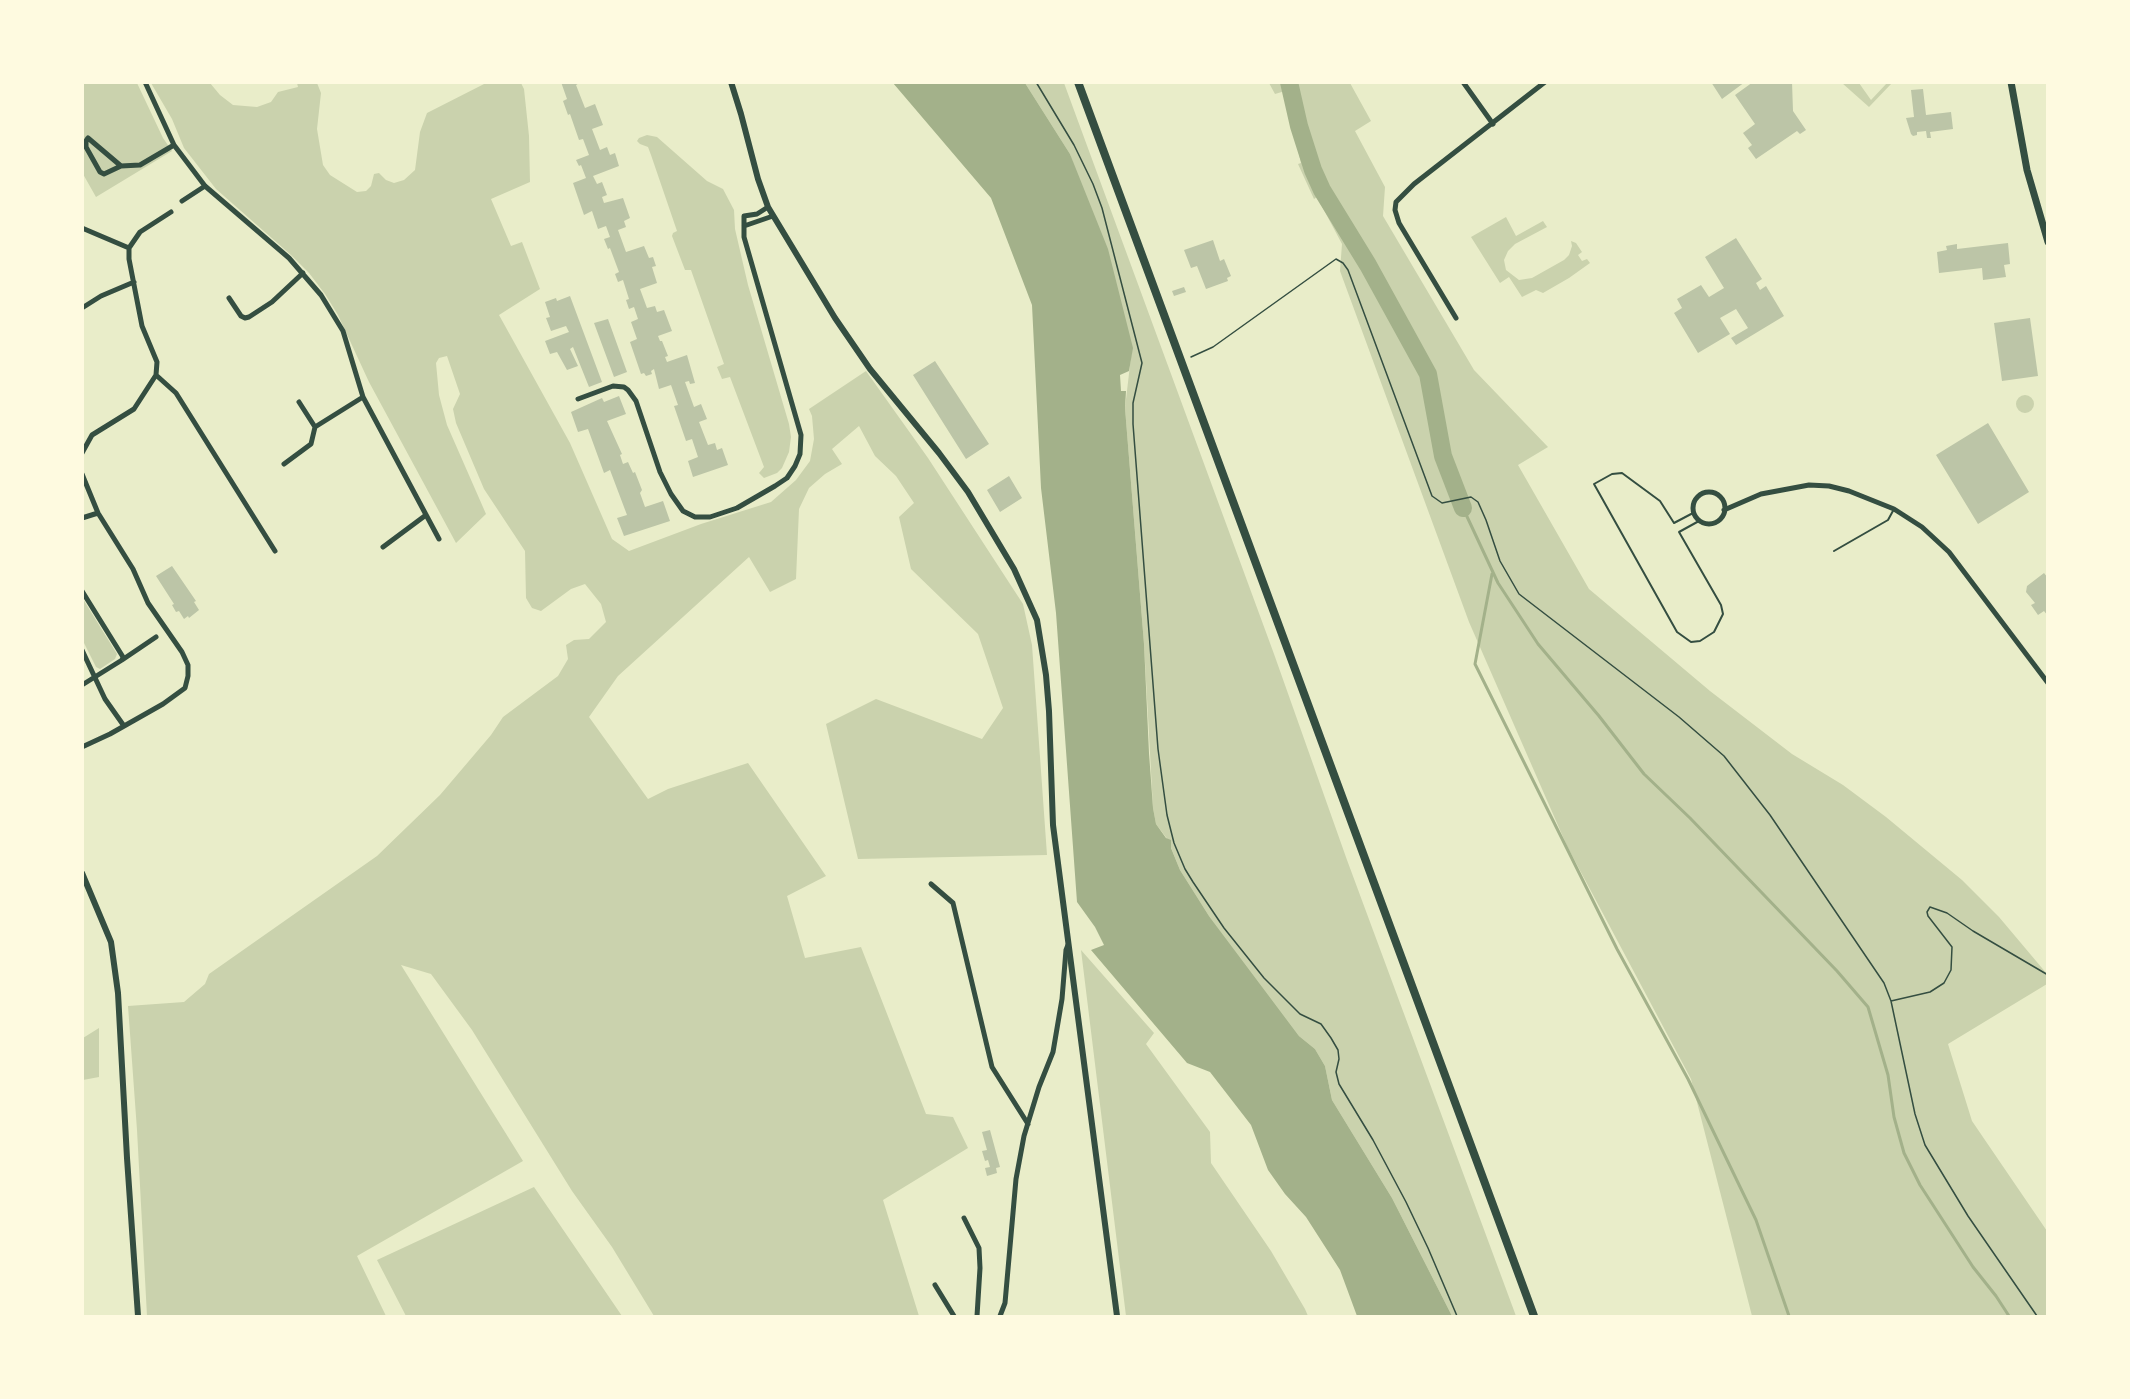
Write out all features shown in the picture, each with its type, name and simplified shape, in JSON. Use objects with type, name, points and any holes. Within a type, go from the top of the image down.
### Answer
[{"type":"highway","points":[[1078,82],[1534,1317]]},
{"type":"main road","points":[[2011,82],[2027,170],[2048,242]]},
{"type":"street","points":[[145,82],[174,146],[205,186],[289,258],[321,295],[343,331],[363,397],[439,539]]},
{"type":"street","points":[[730,82],[760,187],[773,216],[835,318],[870,369],[964,487],[1014,569],[1037,620],[1046,675],[1053,825],[1117,1317]]},
{"type":"street","points":[[1464,82],[1493,124]]},
{"type":"street","points":[[1456,318],[1396,216],[1398,199],[1545,82]]},
{"type":"street","points":[[121,166],[88,138],[86,147],[102,174],[121,166],[140,165],[174,146]]},
{"type":"street","points":[[182,201],[205,186]]},
{"type":"street","points":[[578,399],[613,386],[624,387],[628,390],[636,401],[660,472],[678,506],[689,514],[703,517],[719,514],[761,494],[786,478],[795,466],[800,453],[801,435],[744,237],[744,216],[757,214],[768,207]]},
{"type":"street","points":[[82,453],[92,435],[134,409],[156,375],[157,362],[142,326],[129,259],[129,248],[140,232],[171,212]]},
{"type":"street","points":[[744,226],[773,216]]},
{"type":"street","points":[[82,228],[129,248]]},
{"type":"street","points":[[229,298],[241,316],[249,317],[272,302],[303,273]]},
{"type":"street","points":[[82,308],[101,296],[134,282]]},
{"type":"street","points":[[156,375],[176,393],[275,551]]},
{"type":"street","points":[[284,464],[311,444],[315,427],[363,397]]},
{"type":"street","points":[[299,402],[315,427]]},
{"type":"street","points":[[82,474],[98,513],[133,569],[148,603],[183,652],[188,665],[185,688],[163,704],[82,747]]},
{"type":"street","points":[[1724,510],[1761,494],[1809,484],[1830,486],[1894,509],[1922,527],[1948,552],[2048,682]]},
{"type":"street","points":[[1705,493],[1719,496],[1722,500],[1724,510],[1717,522],[1708,524],[1699,520],[1694,513],[1695,501],[1705,493]]},
{"type":"street","points":[[82,518],[98,513]]},
{"type":"street","points":[[383,547],[426,515]]},
{"type":"street","points":[[82,591],[122,653],[123,660]]},
{"type":"street","points":[[82,685],[156,637]]},
{"type":"street","points":[[82,650],[105,699],[124,726]]},
{"type":"street","points":[[82,873],[108,931],[117,985],[138,1317]]},
{"type":"street","points":[[931,884],[953,903],[992,1066],[1028,1124]]},
{"type":"street","points":[[1000,1317],[1005,1303],[1016,1179],[1028,1124],[1053,1052],[1068,945]]},
{"type":"street","points":[[964,1218],[979,1248],[977,1317]]},
{"type":"street","points":[[935,1285],[954,1317]]},
{"type":"lane","points":[[1694,513],[1674,523],[1660,501],[1622,473],[1612,474],[1594,484],[1677,632],[1691,642],[1700,641],[1714,632],[1723,614],[1679,532],[1699,520]]},
{"type":"lane","points":[[1834,551],[1888,520],[1894,509]]},
{"type":"path","points":[[1036,82],[1074,145],[1093,184],[1102,208],[1142,363],[1133,403],[1133,424],[1158,749],[1165,808],[1174,843],[1193,882],[1221,923],[1264,978],[1300,1014],[1321,1024],[1331,1038],[1338,1050],[1339,1059],[1336,1072],[1339,1084],[1373,1140],[1410,1211],[1456,1317]]},
{"type":"path","points":[[1180,359],[1188,359],[1213,347],[1336,259],[1343,263],[1348,270],[1432,496],[1442,503],[1471,497],[1478,502],[1500,561],[1519,594],[1679,717],[1724,756],[1770,815],[1884,983],[1891,1001],[1915,1114],[1925,1145],[1968,1216],[2037,1317]]},
{"type":"path","points":[[1891,1001],[1930,992],[1948,978],[1951,970],[1952,947],[1928,916],[1927,912],[1930,907],[1947,913],[1973,932],[2048,975]]},
{"type":"shaded area","points":[[1314,82],[1315,84],[1350,83],[1371,121],[1355,131],[1385,187],[1383,216],[1474,370],[1548,447],[1518,465],[1589,589],[1710,691],[1792,754],[1843,785],[1886,817],[1962,880],[1999,917],[2047,974],[2047,984],[1948,1044],[1972,1121],[2047,1231],[2047,1316],[1752,1316],[1691,1079],[1567,846],[1469,622],[1340,271],[1342,244],[1317,197],[1314,199],[1298,164],[1301,163],[1285,91],[1275,94],[1269,83]]},
{"type":"shaded area","points":[[82,83],[137,83],[163,138],[172,151],[96,197],[83,174]]},
{"type":"shaded area","points":[[151,83],[210,83],[233,105],[257,107],[271,102],[278,92],[298,87],[297,83],[317,83],[321,93],[317,129],[323,165],[330,175],[357,192],[366,191],[371,186],[374,174],[379,173],[386,180],[394,183],[404,180],[415,170],[420,132],[427,113],[486,83],[521,83],[524,89],[529,136],[530,182],[491,199],[511,246],[522,242],[540,289],[499,315],[570,443],[612,539],[629,551],[701,524],[771,502],[796,480],[810,461],[814,439],[812,416],[809,409],[866,371],[928,458],[1023,604],[1032,645],[1047,855],[858,859],[826,724],[876,699],[982,739],[1003,708],[978,634],[911,569],[899,517],[914,503],[896,476],[875,456],[859,426],[832,449],[842,464],[825,474],[809,488],[799,509],[796,579],[770,592],[749,557],[618,676],[589,717],[648,799],[668,789],[748,763],[826,876],[787,896],[805,958],[861,947],[926,1114],[953,1117],[968,1148],[883,1200],[919,1316],[654,1316],[612,1247],[572,1191],[472,1030],[431,974],[401,965],[523,1161],[357,1256],[386,1316],[147,1316],[128,1006],[184,1002],[205,984],[209,974],[377,856],[440,795],[491,735],[503,717],[558,676],[568,659],[566,645],[574,640],[589,639],[606,622],[601,604],[585,584],[571,589],[541,611],[532,608],[526,598],[525,551],[484,489],[456,423],[453,409],[460,394],[447,356],[439,358],[436,363],[439,395],[447,425],[486,514],[456,543],[369,382],[338,315],[325,294],[291,255],[216,189],[184,148],[172,119]]},
{"type":"shaded area","points":[[893,83],[1025,83],[1070,154],[1108,249],[1133,348],[1129,371],[1120,375],[1121,391],[1126,391],[1125,408],[1144,644],[1153,808],[1156,824],[1166,838],[1171,840],[1171,848],[1180,870],[1209,916],[1299,1036],[1315,1049],[1325,1066],[1332,1100],[1392,1198],[1452,1316],[1357,1316],[1340,1270],[1306,1217],[1285,1194],[1268,1170],[1251,1125],[1210,1072],[1187,1063],[1091,950],[1104,945],[1095,927],[1077,902],[1056,613],[1041,488],[1032,305],[991,198]]},
{"type":"shaded area","points":[[1025,83],[1064,83],[1516,1316],[1452,1316],[1392,1198],[1332,1100],[1325,1066],[1315,1049],[1299,1036],[1209,916],[1180,870],[1168,840],[1156,824],[1153,808],[1144,644],[1125,408],[1132,348],[1070,154]]},
{"type":"shaded area","points":[[1842,83],[1859,83],[1871,100],[1887,83],[1892,83],[1869,107]]},
{"type":"shaded area","points":[[647,135],[657,137],[707,181],[723,189],[734,210],[735,229],[748,285],[791,437],[789,452],[782,468],[777,473],[764,478],[759,473],[764,467],[730,377],[722,379],[717,367],[724,364],[691,270],[685,270],[672,236],[677,231],[648,147],[637,141]]},
{"type":"shaded area","points":[[1506,217],[1516,236],[1543,221],[1547,227],[1515,244],[1508,251],[1504,260],[1506,270],[1519,280],[1532,278],[1564,260],[1569,255],[1571,241],[1576,243],[1582,252],[1578,255],[1582,261],[1587,259],[1590,263],[1543,293],[1536,290],[1522,297],[1509,277],[1500,283],[1471,237]]},
{"type":"shaded area","points":[[2025,395],[2031,398],[2034,404],[2031,410],[2025,413],[2019,410],[2016,404],[2019,398]]},
{"type":"shaded area","points":[[83,599],[117,654],[115,659],[100,669],[96,667],[83,641]]},
{"type":"shaded area","points":[[1081,950],[1154,1033],[1146,1044],[1210,1132],[1211,1163],[1271,1251],[1308,1316],[1126,1316]]},
{"type":"shaded area","points":[[99,1028],[99,1077],[83,1080],[83,1038]]},
{"type":"shaded area","points":[[534,1187],[622,1316],[406,1316],[377,1260]]},
{"type":"building","points":[[561,82],[581,82],[576,85],[585,108],[595,104],[603,125],[592,129],[600,150],[607,147],[610,155],[615,153],[619,166],[593,176],[597,184],[602,182],[607,195],[602,197],[604,203],[623,198],[630,218],[624,221],[626,227],[618,230],[626,252],[644,246],[649,258],[653,257],[656,266],[652,267],[657,283],[640,289],[647,308],[655,306],[657,312],[664,310],[672,331],[658,336],[668,356],[665,357],[667,362],[687,355],[695,383],[685,382],[694,407],[701,404],[707,419],[699,422],[708,445],[715,443],[717,450],[722,448],[728,465],[693,477],[688,461],[698,457],[692,439],[686,441],[674,406],[678,405],[671,385],[659,389],[654,369],[651,371],[652,374],[646,376],[644,373],[641,374],[630,342],[637,339],[631,322],[638,319],[634,307],[629,309],[626,300],[629,299],[623,280],[618,282],[615,274],[619,272],[604,239],[610,237],[606,226],[598,229],[592,211],[584,215],[573,183],[586,178],[581,165],[579,166],[576,160],[589,155],[583,139],[579,140],[570,114],[568,115],[563,101],[567,99]]},
{"type":"building","points":[[1711,82],[1745,82],[1722,99]]},
{"type":"building","points":[[1753,82],[1792,82],[1793,111],[1806,130],[1800,134],[1797,131],[1756,159],[1748,148],[1752,145],[1743,133],[1755,124],[1735,95]]},
{"type":"building","points":[[1923,89],[1926,115],[1951,112],[1953,129],[1930,132],[1931,138],[1927,138],[1926,131],[1917,132],[1917,135],[1913,136],[1911,134],[1906,118],[1914,117],[1911,90]]},
{"type":"building","points":[[1736,238],[1762,279],[1756,283],[1760,290],[1766,286],[1784,316],[1736,345],[1731,338],[1748,328],[1736,309],[1720,318],[1730,334],[1698,353],[1674,313],[1682,308],[1677,299],[1701,285],[1709,297],[1724,288],[1705,257]]},
{"type":"building","points":[[1213,240],[1220,261],[1224,259],[1231,276],[1227,278],[1228,281],[1206,289],[1197,266],[1191,268],[1184,250]]},
{"type":"building","points":[[2008,243],[2010,264],[2004,265],[2006,277],[1983,280],[1982,268],[1939,273],[1937,252],[1947,250],[1946,246],[1957,244],[1957,249]]},
{"type":"building","points":[[1184,287],[1186,292],[1174,296],[1172,291]]},
{"type":"building","points":[[570,296],[602,382],[589,387],[573,347],[570,349],[578,366],[567,370],[557,352],[550,354],[545,341],[569,332],[566,326],[551,331],[546,318],[550,317],[545,302],[556,298],[557,301]]},
{"type":"building","points":[[2030,318],[2038,376],[2002,381],[1994,323]]},
{"type":"building","points":[[608,319],[627,372],[614,377],[594,323]]},
{"type":"building","points":[[935,361],[989,444],[966,459],[913,375]]},
{"type":"building","points":[[619,396],[626,414],[607,421],[622,454],[620,455],[623,464],[628,462],[633,473],[635,472],[645,507],[663,501],[670,521],[624,536],[617,518],[627,515],[610,470],[604,473],[588,429],[578,432],[571,412],[602,398],[604,402]]},
{"type":"building","points":[[1988,423],[2029,492],[1978,524],[1936,455]]},
{"type":"building","points":[[1009,476],[1022,498],[1000,512],[987,490]]},
{"type":"building","points":[[172,566],[196,601],[194,602],[199,610],[189,618],[188,616],[184,619],[179,611],[176,612],[172,605],[174,604],[156,576]]},
{"type":"building","points":[[2044,573],[2048,578],[2048,616],[2044,611],[2038,615],[2031,605],[2035,603],[2026,592],[2027,586]]},
{"type":"building","points":[[990,1130],[1000,1167],[996,1168],[997,1173],[987,1176],[985,1168],[990,1167],[982,1151],[987,1150],[982,1132]]},
{"type":"waterway","points":[[1289,82],[1299,126],[1322,190],[1368,265],[1428,374],[1443,456],[1463,508]]},
{"type":"waterway","points":[[1463,508],[1498,583],[1538,644],[1644,774],[1690,818],[1837,971],[1868,1007],[1888,1075],[1894,1117],[1904,1153],[1920,1185],[1973,1267],[2009,1316]]},
{"type":"waterway","points":[[1492,574],[1475,664],[1617,949],[1688,1079],[1756,1220],[1789,1316]]}]
